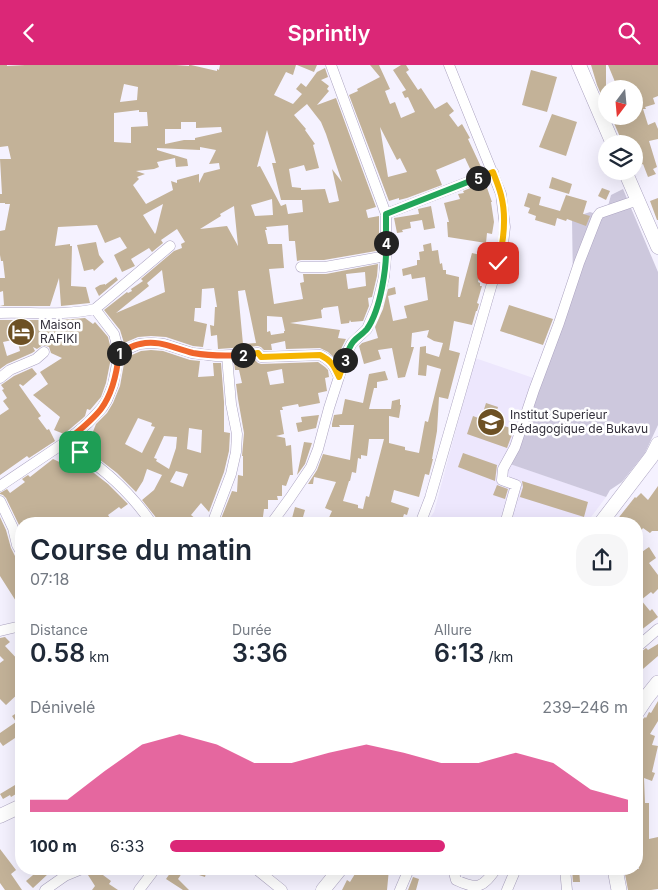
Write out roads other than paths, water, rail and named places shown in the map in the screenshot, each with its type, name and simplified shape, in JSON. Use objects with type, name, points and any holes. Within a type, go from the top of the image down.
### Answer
[{"type":"main road","points":[[643,702],[658,683]]},
{"type":"main road","points":[[616,875],[619,890]]},
{"type":"street","points":[[275,517],[311,467],[347,352],[352,343],[367,329],[377,305],[384,277],[386,214],[331,65]]},
{"type":"street","points":[[423,517],[430,498],[503,244],[505,227],[501,194],[449,65]]},
{"type":"street","points":[[579,65],[609,135]]},
{"type":"street","points":[[386,214],[493,172]]},
{"type":"street","points":[[629,180],[658,247]]},
{"type":"street","points":[[507,517],[516,485],[502,480],[504,469],[514,447],[597,217],[600,213],[638,201]]},
{"type":"street","points":[[0,313],[55,313],[95,309],[170,246]]},
{"type":"street","points":[[301,267],[325,267],[386,256]]},
{"type":"street","points":[[0,487],[64,443],[88,423],[102,408],[113,385],[119,353],[114,334],[95,309]]},
{"type":"street","points":[[119,353],[139,344],[151,343],[164,344],[192,353],[216,356],[258,353],[261,357],[320,355],[334,365],[339,377]]},
{"type":"street","points":[[0,378],[10,370],[36,359],[44,352]]},
{"type":"street","points":[[215,517],[231,474],[236,452],[237,434],[231,404],[228,356]]},
{"type":"street","points":[[64,443],[80,452],[127,492],[147,517]]},
{"type":"street","points":[[605,517],[652,456],[658,444]]},
{"type":"street","points":[[0,501],[15,536]]},
{"type":"street","points":[[0,631],[15,627]]},
{"type":"street","points":[[643,642],[658,629]]},
{"type":"street","points":[[0,816],[15,809]]},
{"type":"street","points":[[45,890],[67,875]]},
{"type":"street","points":[[139,890],[150,875]]},
{"type":"street","points":[[263,875],[282,890]]},
{"type":"street","points":[[323,890],[335,875]]},
{"type":"street","points":[[400,890],[406,875]]},
{"type":"street","points":[[455,875],[456,880],[473,888],[480,889],[492,875]]},
{"type":"street","points":[[507,890],[513,875]]},
{"type":"street","points":[[566,875],[567,890]]},
{"type":"place","name":"Maison RAFIKI","points":[[21,332]]},
{"type":"place","name":"Institut Superieur Pédagogique de Bukavu","points":[[491,422]]}]
